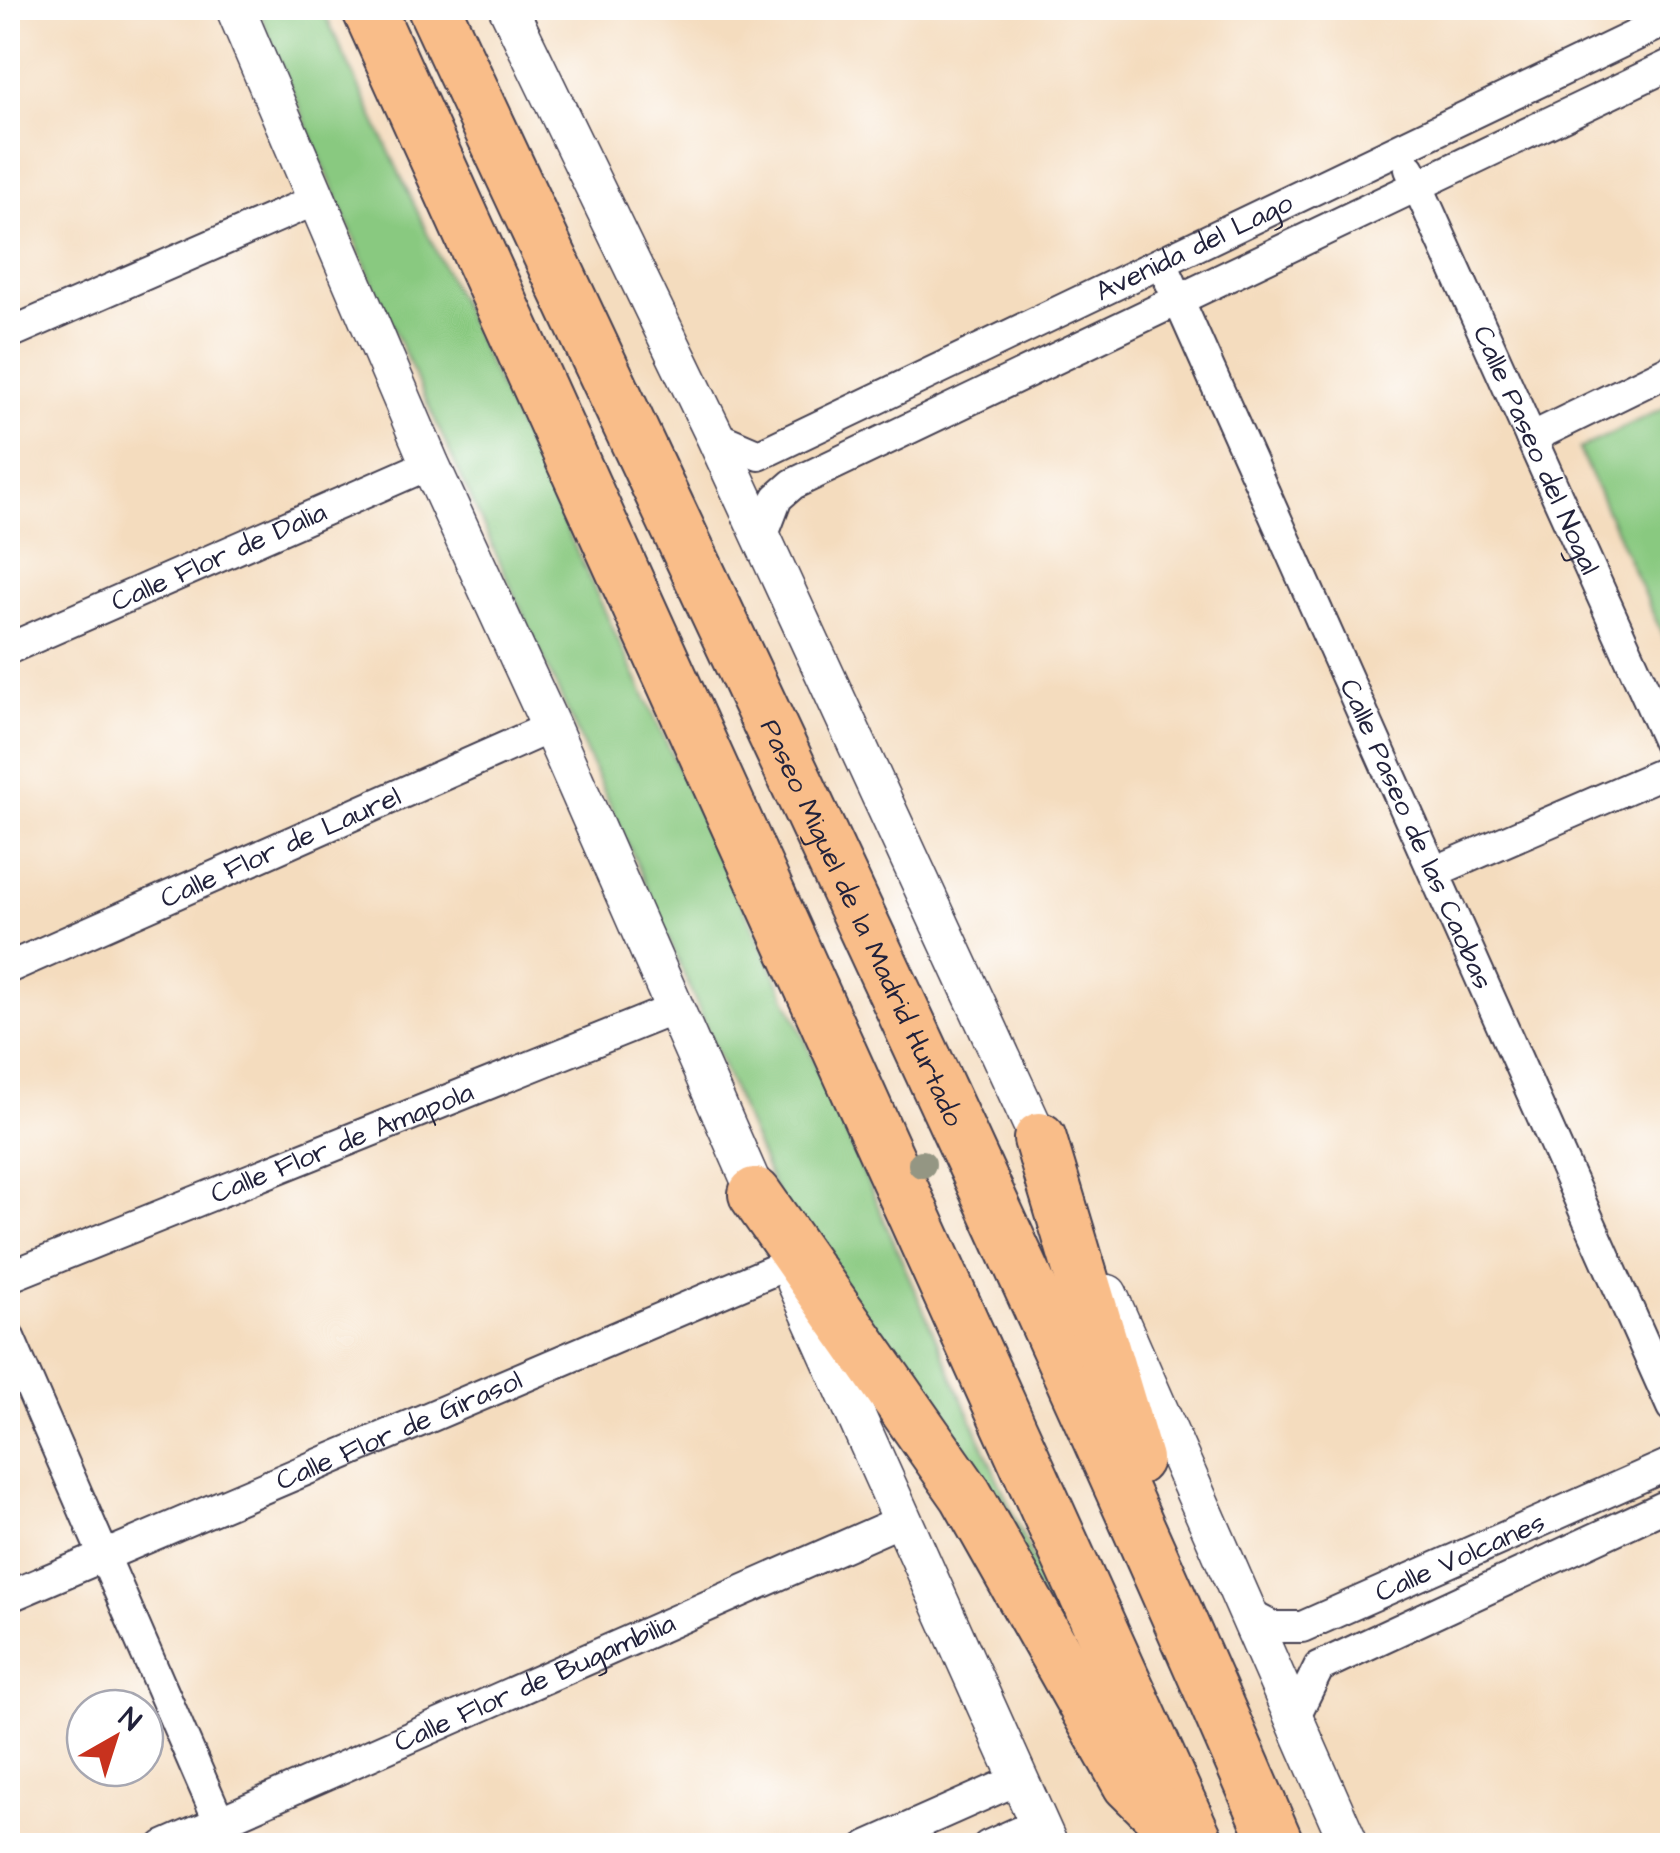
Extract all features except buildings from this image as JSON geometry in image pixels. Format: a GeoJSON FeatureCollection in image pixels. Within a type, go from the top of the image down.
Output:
{"type":"FeatureCollection","features":[{"type":"Feature","properties":{"kind":"highway"},"geometry":{"type":"LineString","coordinates":[[368,8],[1200,1846]]}},
{"type":"Feature","properties":{"kind":"highway","name":"Paseo Miguel de la Madrid Hurtado"},"geometry":{"type":"LineString","coordinates":[[434,8],[1183,1624],[1278,1846]]}},
{"type":"Feature","properties":{"kind":"highway"},"geometry":{"type":"LineString","coordinates":[[1040,1139],[1183,1624]]}},
{"type":"Feature","properties":{"kind":"highway"},"geometry":{"type":"LineString","coordinates":[[756,1194],[966,1495],[1129,1784],[1192,1846]]}},
{"type":"Feature","properties":{"kind":"street"},"geometry":{"type":"LineString","coordinates":[[508,8],[715,436],[1040,1139],[1350,1846]]}},
{"type":"Feature","properties":{"kind":"street"},"geometry":{"type":"LineString","coordinates":[[239,13],[430,464],[1044,1834],[988,1846]]}},
{"type":"Feature","properties":{"kind":"street","name":"Avenida del Lago"},"geometry":{"type":"LineString","coordinates":[[715,436],[759,454],[1672,18]]}},
{"type":"Feature","properties":{"kind":"street","name":"Avenida del Lago"},"geometry":{"type":"LineString","coordinates":[[761,540],[777,498],[794,484],[1672,64]]}},
{"type":"Feature","properties":{"kind":"street","name":"Calle Paseo del Nogal"},"geometry":{"type":"LineString","coordinates":[[1401,148],[1672,751]]}},
{"type":"Feature","properties":{"kind":"street"},"geometry":{"type":"LineString","coordinates":[[8,334],[320,198]]}},
{"type":"Feature","properties":{"kind":"street","name":"Calle Paseo de las Caobas"},"geometry":{"type":"LineString","coordinates":[[1162,262],[1672,1407]]}},
{"type":"Feature","properties":{"kind":"street"},"geometry":{"type":"LineString","coordinates":[[1030,326],[1049,362]]}},
{"type":"Feature","properties":{"kind":"street"},"geometry":{"type":"LineString","coordinates":[[1531,438],[1672,369]]}},
{"type":"Feature","properties":{"kind":"street","name":"Calle Flor de Dalia"},"geometry":{"type":"LineString","coordinates":[[8,649],[430,464]]}},
{"type":"Feature","properties":{"kind":"street","name":"Calle Flor de Laurel"},"geometry":{"type":"LineString","coordinates":[[8,968],[551,727]]}},
{"type":"Feature","properties":{"kind":"street"},"geometry":{"type":"LineString","coordinates":[[1434,872],[1672,769]]}},
{"type":"Feature","properties":{"kind":"street","name":"Calle Flor de Amapola"},"geometry":{"type":"LineString","coordinates":[[8,1277],[674,1009]]}},
{"type":"Feature","properties":{"kind":"street","name":"Calle Flor de Girasol"},"geometry":{"type":"LineString","coordinates":[[8,1598],[788,1264]]}},
{"type":"Feature","properties":{"kind":"street"},"geometry":{"type":"LineString","coordinates":[[8,1335],[225,1834]]}},
{"type":"Feature","properties":{"kind":"street","name":"Calle Volcanes"},"geometry":{"type":"LineString","coordinates":[[1248,1614],[1273,1626],[1302,1626],[1672,1463]]}},
{"type":"Feature","properties":{"kind":"street","name":"Calle Volcanes"},"geometry":{"type":"LineString","coordinates":[[1294,1720],[1319,1667],[1672,1503]]}},
{"type":"Feature","properties":{"kind":"street","name":"Calle Flor de Bugambilia"},"geometry":{"type":"LineString","coordinates":[[164,1846],[225,1834],[903,1520]]}},
{"type":"Feature","properties":{"kind":"street"},"geometry":{"type":"LineString","coordinates":[[1545,1520],[1560,1556]]}},
{"type":"Feature","properties":{"kind":"street"},"geometry":{"type":"LineString","coordinates":[[868,1846],[1019,1779]]}},
{"type":"Feature","properties":{"kind":"green space"},"geometry":{"type":"Polygon","coordinates":[[[262,8],[322,8],[797,1021],[1066,1635],[782,1206],[641,873],[370,277],[262,19],[262,8]]]}},
{"type":"Feature","properties":{"kind":"green space"},"geometry":{"type":"Polygon","coordinates":[[[1672,404],[1672,656],[1579,449],[1672,404]]]}}]}
